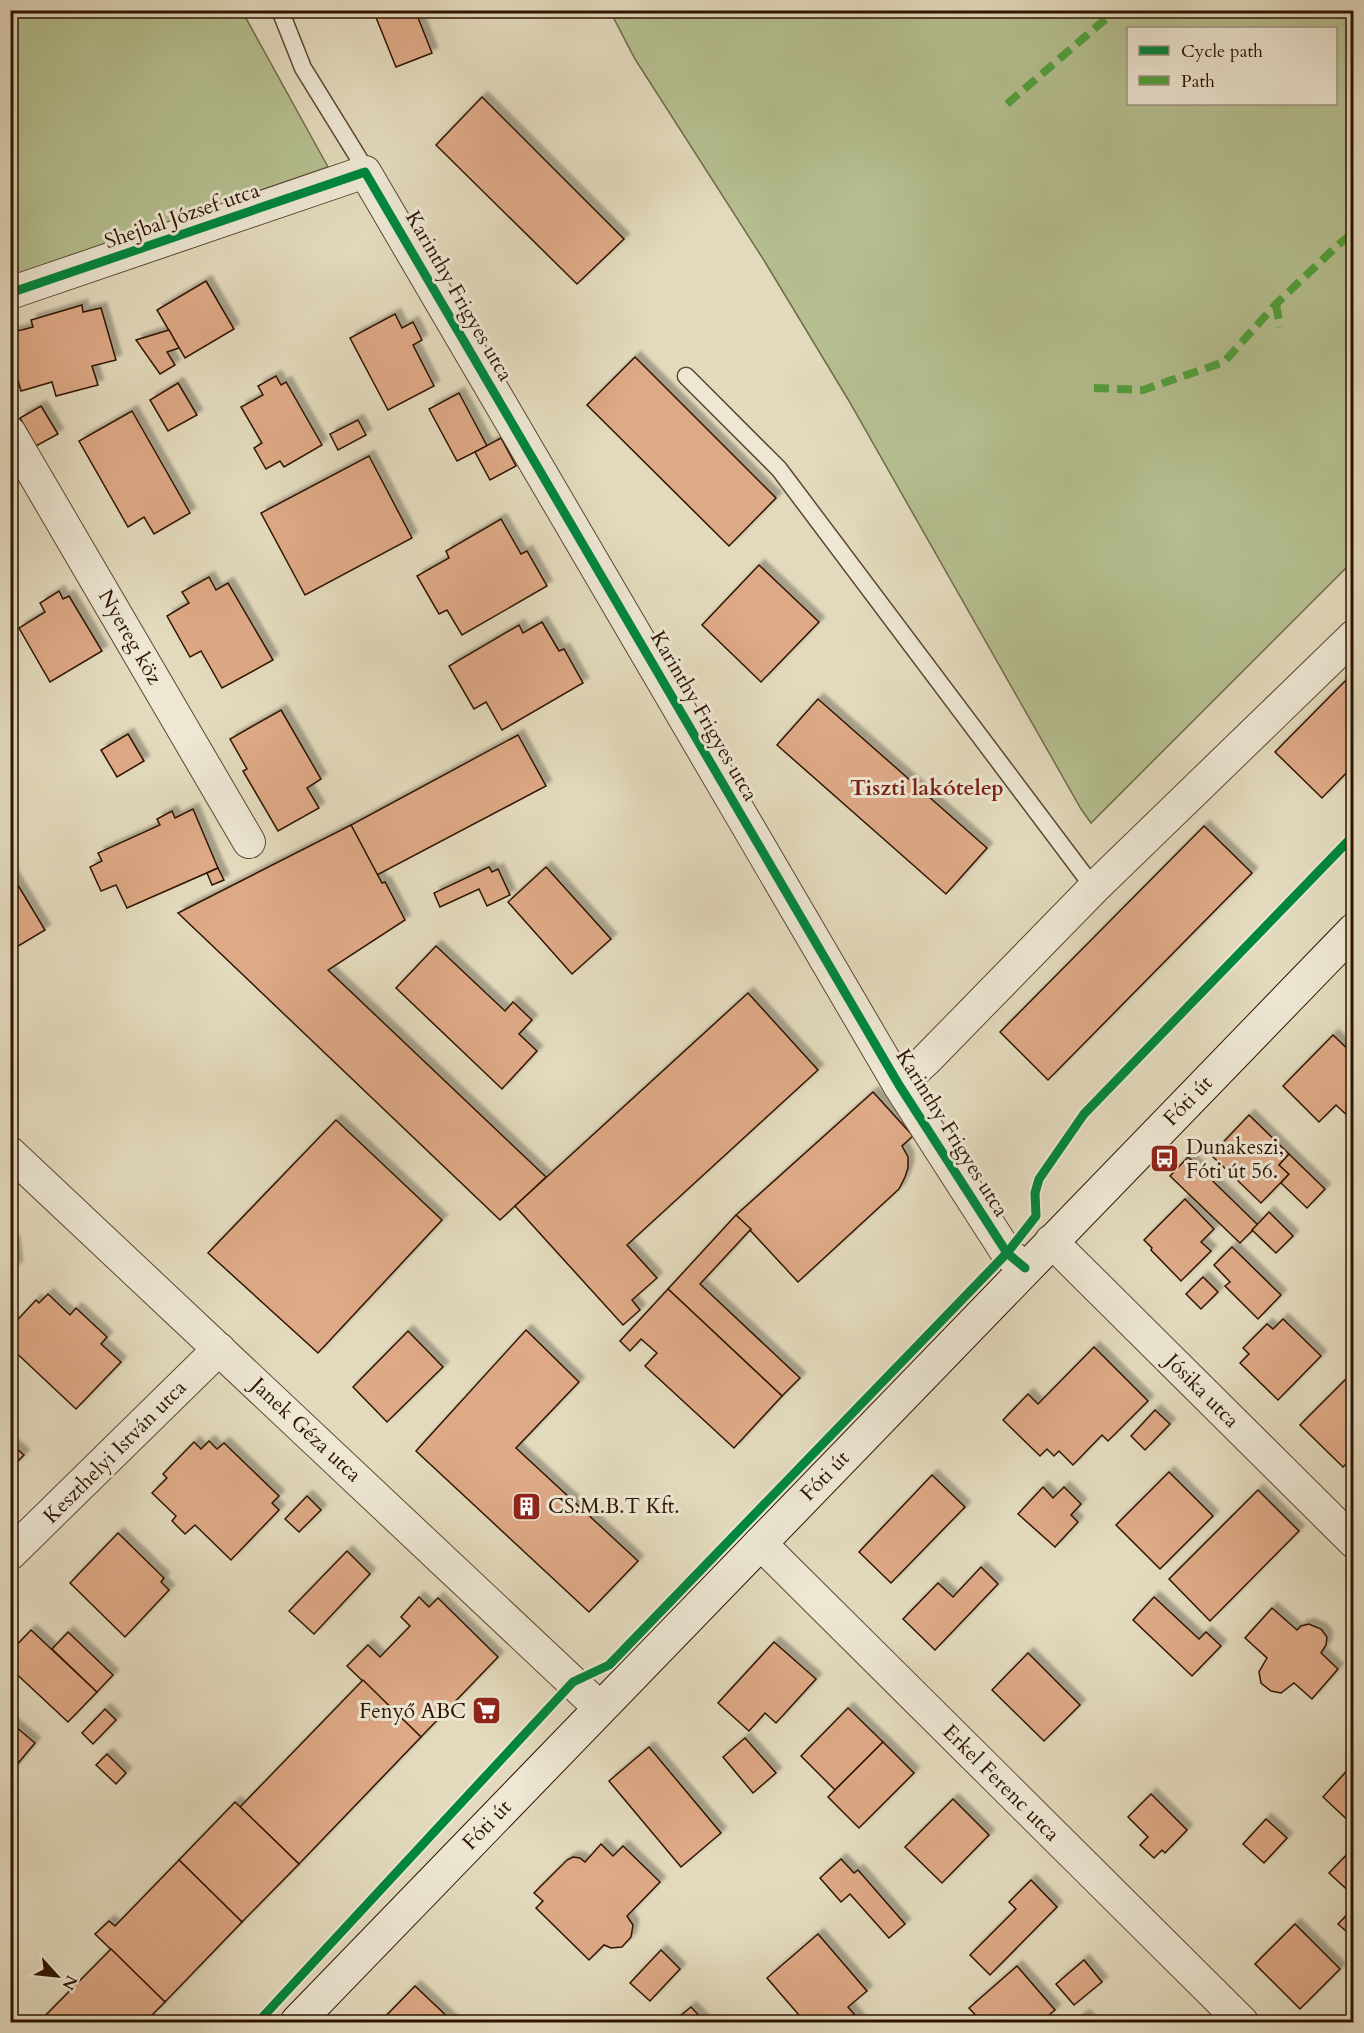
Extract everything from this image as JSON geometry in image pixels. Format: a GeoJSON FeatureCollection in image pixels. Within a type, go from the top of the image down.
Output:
{"type":"FeatureCollection","features":[{"type":"Feature","properties":{"kind":"main road","name":"Fóti út"},"geometry":{"type":"LineString","coordinates":[[297,2022],[1353,930]]}},
{"type":"Feature","properties":{"kind":"street","name":"Shejbal József utca"},"geometry":{"type":"LineString","coordinates":[[10,294],[363,167]]}},
{"type":"Feature","properties":{"kind":"street","name":"Karinthy Frigyes utca"},"geometry":{"type":"LineString","coordinates":[[363,167],[899,1085],[1006,1253],[1025,1268]]}},
{"type":"Feature","properties":{"kind":"street","name":"Nyereg köz"},"geometry":{"type":"LineString","coordinates":[[10,433],[249,842]]}},
{"type":"Feature","properties":{"kind":"street"},"geometry":{"type":"LineString","coordinates":[[899,1085],[1094,888],[1353,636]]}},
{"type":"Feature","properties":{"kind":"street","name":"Janek Géza utca"},"geometry":{"type":"LineString","coordinates":[[10,1153],[600,1708]]}},
{"type":"Feature","properties":{"kind":"street","name":"Jósika utca"},"geometry":{"type":"LineString","coordinates":[[1052,1241],[1353,1542]]}},
{"type":"Feature","properties":{"kind":"street","name":"Keszthelyi István utca"},"geometry":{"type":"LineString","coordinates":[[10,1554],[219,1349]]}},
{"type":"Feature","properties":{"kind":"street","name":"Erkel Ferenc utca"},"geometry":{"type":"LineString","coordinates":[[760,1543],[1242,2022]]}},
{"type":"Feature","properties":{"kind":"lane"},"geometry":{"type":"LineString","coordinates":[[280,10],[303,68],[363,167]]}},
{"type":"Feature","properties":{"kind":"lane"},"geometry":{"type":"LineString","coordinates":[[686,376],[779,469],[1094,888]]}},
{"type":"Feature","properties":{"kind":"green space"},"geometry":{"type":"Polygon","coordinates":[[[10,11],[242,11],[328,167],[11,277],[10,11]]]}},
{"type":"Feature","properties":{"kind":"green space"},"geometry":{"type":"Polygon","coordinates":[[[610,11],[1353,11],[1353,561],[1091,823],[849,401],[765,262],[635,59],[610,11]]]}},
{"type":"Feature","properties":{"kind":"building"},"geometry":{"type":"Polygon","coordinates":[[[373,10],[415,10],[432,53],[396,67],[373,10]]]}},
{"type":"Feature","properties":{"kind":"building"},"geometry":{"type":"Polygon","coordinates":[[[482,97],[624,239],[577,284],[436,145],[482,97]]]}},
{"type":"Feature","properties":{"kind":"building"},"geometry":{"type":"Polygon","coordinates":[[[206,281],[234,329],[185,358],[157,310],[206,281]]]}},
{"type":"Feature","properties":{"kind":"building"},"geometry":{"type":"Polygon","coordinates":[[[82,305],[83,312],[101,308],[116,360],[92,366],[98,385],[56,396],[52,382],[21,391],[10,352],[10,333],[33,327],[31,320],[82,305]]]}},
{"type":"Feature","properties":{"kind":"building"},"geometry":{"type":"Polygon","coordinates":[[[395,314],[402,328],[413,322],[422,340],[413,345],[434,386],[388,410],[350,338],[395,314]]]}},
{"type":"Feature","properties":{"kind":"building"},"geometry":{"type":"Polygon","coordinates":[[[169,330],[179,348],[167,352],[175,365],[160,374],[136,340],[169,330]]]}},
{"type":"Feature","properties":{"kind":"building"},"geometry":{"type":"Polygon","coordinates":[[[635,357],[776,498],[729,546],[587,405],[635,357]]]}},
{"type":"Feature","properties":{"kind":"building"},"geometry":{"type":"Polygon","coordinates":[[[276,376],[281,385],[286,382],[322,445],[284,467],[280,461],[266,469],[254,448],[262,443],[241,407],[263,395],[258,386],[276,376]]]}},
{"type":"Feature","properties":{"kind":"building"},"geometry":{"type":"Polygon","coordinates":[[[178,383],[197,415],[168,431],[150,400],[178,383]]]}},
{"type":"Feature","properties":{"kind":"building"},"geometry":{"type":"Polygon","coordinates":[[[459,393],[487,446],[457,461],[429,409],[459,393]]]}},
{"type":"Feature","properties":{"kind":"building"},"geometry":{"type":"Polygon","coordinates":[[[41,406],[58,434],[36,446],[20,418],[41,406]]]}},
{"type":"Feature","properties":{"kind":"building"},"geometry":{"type":"Polygon","coordinates":[[[132,411],[190,513],[154,534],[144,517],[128,527],[79,441],[132,411]]]}},
{"type":"Feature","properties":{"kind":"building"},"geometry":{"type":"Polygon","coordinates":[[[358,420],[366,435],[338,450],[330,434],[358,420]]]}},
{"type":"Feature","properties":{"kind":"building"},"geometry":{"type":"Polygon","coordinates":[[[501,438],[516,466],[490,480],[475,452],[501,438]]]}},
{"type":"Feature","properties":{"kind":"building"},"geometry":{"type":"Polygon","coordinates":[[[369,456],[412,538],[305,595],[261,513],[369,456]]]}},
{"type":"Feature","properties":{"kind":"building"},"geometry":{"type":"Polygon","coordinates":[[[501,519],[521,554],[527,551],[547,586],[462,635],[447,610],[439,614],[417,576],[449,558],[446,551],[501,519]]]}},
{"type":"Feature","properties":{"kind":"building"},"geometry":{"type":"Polygon","coordinates":[[[759,565],[819,622],[761,682],[702,625],[759,565]]]}},
{"type":"Feature","properties":{"kind":"building"},"geometry":{"type":"Polygon","coordinates":[[[209,577],[216,590],[228,583],[273,660],[222,688],[201,651],[190,657],[167,616],[189,603],[182,592],[209,577]]]}},
{"type":"Feature","properties":{"kind":"building"},"geometry":{"type":"Polygon","coordinates":[[[59,591],[63,599],[69,596],[102,651],[50,682],[19,628],[45,612],[40,603],[59,591]]]}},
{"type":"Feature","properties":{"kind":"building"},"geometry":{"type":"Polygon","coordinates":[[[542,622],[559,651],[564,649],[583,683],[502,730],[486,702],[474,709],[449,666],[519,625],[523,633],[542,622]]]}},
{"type":"Feature","properties":{"kind":"building"},"geometry":{"type":"Polygon","coordinates":[[[1354,672],[1354,765],[1322,798],[1275,752],[1354,672]]]}},
{"type":"Feature","properties":{"kind":"building"},"geometry":{"type":"Polygon","coordinates":[[[818,699],[987,848],[946,894],[777,745],[818,699]]]}},
{"type":"Feature","properties":{"kind":"building"},"geometry":{"type":"Polygon","coordinates":[[[281,710],[321,779],[307,788],[319,808],[278,831],[243,771],[247,769],[230,739],[281,710]]]}},
{"type":"Feature","properties":{"kind":"building"},"geometry":{"type":"Polygon","coordinates":[[[128,734],[144,761],[117,777],[101,750],[128,734]]]}},
{"type":"Feature","properties":{"kind":"building"},"geometry":{"type":"Polygon","coordinates":[[[518,735],[546,786],[377,875],[351,825],[518,735]]]}},
{"type":"Feature","properties":{"kind":"building"},"geometry":{"type":"Polygon","coordinates":[[[193,809],[218,868],[127,908],[116,885],[101,891],[90,867],[102,861],[98,853],[160,825],[157,819],[172,811],[175,818],[193,809]]]}},
{"type":"Feature","properties":{"kind":"building"},"geometry":{"type":"Polygon","coordinates":[[[351,825],[405,920],[328,970],[546,1177],[500,1220],[178,913],[351,825]]]}},
{"type":"Feature","properties":{"kind":"building"},"geometry":{"type":"Polygon","coordinates":[[[1204,826],[1252,873],[1048,1080],[1000,1032],[1204,826]]]}},
{"type":"Feature","properties":{"kind":"building"},"geometry":{"type":"Polygon","coordinates":[[[489,867],[492,872],[498,869],[510,895],[487,906],[479,889],[440,907],[434,893],[489,867]]]}},
{"type":"Feature","properties":{"kind":"building"},"geometry":{"type":"Polygon","coordinates":[[[546,867],[611,939],[572,974],[508,902],[546,867]]]}},
{"type":"Feature","properties":{"kind":"building"},"geometry":{"type":"Polygon","coordinates":[[[218,868],[224,880],[212,885],[207,873],[218,868]]]}},
{"type":"Feature","properties":{"kind":"building"},"geometry":{"type":"Polygon","coordinates":[[[10,872],[45,930],[10,951],[10,872]]]}},
{"type":"Feature","properties":{"kind":"building"},"geometry":{"type":"Polygon","coordinates":[[[436,946],[505,1011],[513,1002],[532,1020],[519,1034],[537,1051],[502,1089],[396,988],[436,946]]]}},
{"type":"Feature","properties":{"kind":"building"},"geometry":{"type":"Polygon","coordinates":[[[748,993],[818,1070],[627,1245],[657,1278],[632,1300],[640,1310],[623,1325],[515,1206],[748,993]]]}},
{"type":"Feature","properties":{"kind":"building"},"geometry":{"type":"Polygon","coordinates":[[[1333,1035],[1354,1055],[1354,1118],[1352,1120],[1336,1105],[1319,1122],[1283,1086],[1333,1035]]]}},
{"type":"Feature","properties":{"kind":"building"},"geometry":{"type":"Polygon","coordinates":[[[873,1092],[913,1136],[902,1146],[908,1157],[905,1177],[899,1189],[798,1282],[736,1215],[873,1092]]]}},
{"type":"Feature","properties":{"kind":"building"},"geometry":{"type":"Polygon","coordinates":[[[1249,1115],[1289,1154],[1279,1165],[1289,1174],[1261,1203],[1211,1155],[1249,1115]]]}},
{"type":"Feature","properties":{"kind":"building"},"geometry":{"type":"Polygon","coordinates":[[[336,1120],[442,1220],[318,1353],[208,1253],[336,1120]]]}},
{"type":"Feature","properties":{"kind":"building"},"geometry":{"type":"Polygon","coordinates":[[[1289,1154],[1325,1189],[1307,1208],[1281,1183],[1289,1174],[1279,1165],[1289,1154]]]}},
{"type":"Feature","properties":{"kind":"building"},"geometry":{"type":"Polygon","coordinates":[[[1188,1157],[1258,1225],[1240,1243],[1170,1176],[1188,1157]]]}},
{"type":"Feature","properties":{"kind":"building"},"geometry":{"type":"Polygon","coordinates":[[[1185,1199],[1214,1229],[1201,1242],[1211,1251],[1181,1281],[1144,1240],[1185,1199]]]}},
{"type":"Feature","properties":{"kind":"building"},"geometry":{"type":"Polygon","coordinates":[[[1269,1212],[1293,1236],[1276,1253],[1252,1230],[1269,1212]]]}},
{"type":"Feature","properties":{"kind":"building"},"geometry":{"type":"Polygon","coordinates":[[[736,1215],[751,1229],[700,1284],[800,1378],[782,1396],[668,1289],[736,1215]]]}},
{"type":"Feature","properties":{"kind":"building"},"geometry":{"type":"Polygon","coordinates":[[[10,1238],[14,1242],[17,1266],[10,1272],[10,1238]]]}},
{"type":"Feature","properties":{"kind":"building"},"geometry":{"type":"Polygon","coordinates":[[[1232,1247],[1281,1295],[1258,1319],[1225,1286],[1230,1282],[1214,1265],[1232,1247]]]}},
{"type":"Feature","properties":{"kind":"building"},"geometry":{"type":"Polygon","coordinates":[[[1203,1277],[1218,1292],[1201,1309],[1186,1294],[1203,1277]]]}},
{"type":"Feature","properties":{"kind":"building"},"geometry":{"type":"Polygon","coordinates":[[[668,1289],[782,1396],[734,1448],[645,1366],[657,1353],[641,1339],[630,1351],[620,1341],[668,1289]]]}},
{"type":"Feature","properties":{"kind":"building"},"geometry":{"type":"Polygon","coordinates":[[[48,1294],[70,1315],[76,1308],[107,1337],[101,1344],[121,1362],[76,1409],[10,1347],[10,1338],[14,1334],[10,1328],[36,1300],[39,1303],[48,1294]]]}},
{"type":"Feature","properties":{"kind":"building"},"geometry":{"type":"Polygon","coordinates":[[[1283,1319],[1321,1356],[1278,1400],[1240,1363],[1249,1354],[1243,1348],[1267,1324],[1273,1329],[1283,1319]]]}},
{"type":"Feature","properties":{"kind":"building","name":"CS.M.B.T Kft."},"geometry":{"type":"Polygon","coordinates":[[[526,1330],[579,1382],[516,1448],[638,1561],[589,1612],[416,1451],[526,1330]]]}},
{"type":"Feature","properties":{"kind":"building"},"geometry":{"type":"Polygon","coordinates":[[[408,1331],[443,1367],[387,1422],[353,1387],[408,1331]]]}},
{"type":"Feature","properties":{"kind":"building"},"geometry":{"type":"Polygon","coordinates":[[[1094,1347],[1148,1401],[1108,1441],[1102,1435],[1073,1465],[1059,1451],[1054,1456],[1047,1449],[1040,1456],[1003,1420],[1028,1394],[1038,1404],[1094,1347]]]}},
{"type":"Feature","properties":{"kind":"building"},"geometry":{"type":"Polygon","coordinates":[[[1350,1375],[1354,1379],[1354,1456],[1343,1467],[1300,1425],[1350,1375]]]}},
{"type":"Feature","properties":{"kind":"building"},"geometry":{"type":"Polygon","coordinates":[[[1155,1410],[1170,1424],[1145,1450],[1131,1436],[1155,1410]]]}},
{"type":"Feature","properties":{"kind":"building"},"geometry":{"type":"Polygon","coordinates":[[[209,1441],[217,1449],[224,1443],[279,1496],[272,1503],[279,1510],[231,1560],[195,1525],[185,1534],[172,1521],[176,1516],[152,1493],[167,1478],[163,1474],[194,1442],[201,1449],[209,1441]]]}},
{"type":"Feature","properties":{"kind":"building"},"geometry":{"type":"Polygon","coordinates":[[[10,1443],[24,1455],[10,1469],[10,1443]]]}},
{"type":"Feature","properties":{"kind":"building"},"geometry":{"type":"Polygon","coordinates":[[[1169,1472],[1213,1516],[1160,1569],[1116,1525],[1169,1472]]]}},
{"type":"Feature","properties":{"kind":"building"},"geometry":{"type":"Polygon","coordinates":[[[932,1475],[965,1507],[891,1583],[859,1552],[932,1475]]]}},
{"type":"Feature","properties":{"kind":"building"},"geometry":{"type":"Polygon","coordinates":[[[1043,1487],[1053,1498],[1064,1487],[1081,1504],[1071,1515],[1078,1522],[1055,1547],[1018,1514],[1043,1487]]]}},
{"type":"Feature","properties":{"kind":"building"},"geometry":{"type":"Polygon","coordinates":[[[1258,1490],[1299,1531],[1210,1621],[1169,1579],[1258,1490]]]}},
{"type":"Feature","properties":{"kind":"building"},"geometry":{"type":"Polygon","coordinates":[[[307,1496],[321,1510],[299,1532],[285,1519],[307,1496]]]}},
{"type":"Feature","properties":{"kind":"building"},"geometry":{"type":"Polygon","coordinates":[[[118,1533],[164,1578],[161,1582],[169,1590],[125,1637],[70,1583],[118,1533]]]}},
{"type":"Feature","properties":{"kind":"building"},"geometry":{"type":"Polygon","coordinates":[[[347,1551],[370,1574],[314,1634],[289,1611],[347,1551]]]}},
{"type":"Feature","properties":{"kind":"building"},"geometry":{"type":"Polygon","coordinates":[[[981,1567],[998,1584],[935,1650],[903,1619],[938,1583],[953,1597],[981,1567]]]}},
{"type":"Feature","properties":{"kind":"building"},"geometry":{"type":"Polygon","coordinates":[[[419,1597],[429,1607],[438,1598],[498,1657],[421,1737],[347,1666],[368,1645],[380,1657],[410,1626],[401,1617],[419,1597]]]}},
{"type":"Feature","properties":{"kind":"building"},"geometry":{"type":"Polygon","coordinates":[[[1154,1597],[1199,1639],[1206,1632],[1221,1646],[1192,1676],[1133,1620],[1154,1597]]]}},
{"type":"Feature","properties":{"kind":"building"},"geometry":{"type":"Polygon","coordinates":[[[1272,1608],[1297,1630],[1309,1624],[1321,1629],[1327,1637],[1326,1645],[1321,1653],[1338,1669],[1312,1699],[1294,1683],[1281,1693],[1271,1691],[1261,1683],[1259,1672],[1267,1658],[1245,1638],[1272,1608]]]}},
{"type":"Feature","properties":{"kind":"building"},"geometry":{"type":"Polygon","coordinates":[[[31,1630],[97,1692],[68,1722],[10,1668],[10,1652],[31,1630]]]}},
{"type":"Feature","properties":{"kind":"building"},"geometry":{"type":"Polygon","coordinates":[[[68,1632],[113,1675],[97,1692],[52,1649],[68,1632]]]}},
{"type":"Feature","properties":{"kind":"building"},"geometry":{"type":"Polygon","coordinates":[[[774,1642],[816,1679],[776,1723],[765,1713],[749,1731],[718,1703],[774,1642]]]}},
{"type":"Feature","properties":{"kind":"building"},"geometry":{"type":"Polygon","coordinates":[[[1028,1653],[1080,1705],[1044,1741],[992,1690],[1028,1653]]]}},
{"type":"Feature","properties":{"kind":"building"},"geometry":{"type":"Polygon","coordinates":[[[363,1680],[421,1737],[299,1864],[240,1807],[363,1680]]]}},
{"type":"Feature","properties":{"kind":"building"},"geometry":{"type":"Polygon","coordinates":[[[848,1708],[883,1742],[835,1790],[801,1756],[848,1708]]]}},
{"type":"Feature","properties":{"kind":"building"},"geometry":{"type":"Polygon","coordinates":[[[105,1709],[116,1720],[93,1744],[82,1733],[105,1709]]]}},
{"type":"Feature","properties":{"kind":"building"},"geometry":{"type":"Polygon","coordinates":[[[10,1722],[35,1743],[10,1773],[10,1722]]]}},
{"type":"Feature","properties":{"kind":"building"},"geometry":{"type":"Polygon","coordinates":[[[745,1738],[776,1773],[753,1793],[723,1757],[745,1738]]]}},
{"type":"Feature","properties":{"kind":"building"},"geometry":{"type":"Polygon","coordinates":[[[883,1742],[914,1773],[859,1828],[828,1797],[883,1742]]]}},
{"type":"Feature","properties":{"kind":"building"},"geometry":{"type":"Polygon","coordinates":[[[649,1747],[721,1833],[681,1867],[609,1781],[649,1747]]]}},
{"type":"Feature","properties":{"kind":"building"},"geometry":{"type":"Polygon","coordinates":[[[107,1754],[126,1773],[116,1784],[96,1765],[107,1754]]]}},
{"type":"Feature","properties":{"kind":"building"},"geometry":{"type":"Polygon","coordinates":[[[1354,1763],[1354,1826],[1323,1797],[1354,1763]]]}},
{"type":"Feature","properties":{"kind":"building"},"geometry":{"type":"Polygon","coordinates":[[[1151,1794],[1187,1830],[1165,1853],[1162,1850],[1154,1858],[1140,1845],[1148,1837],[1128,1817],[1151,1794]]]}},
{"type":"Feature","properties":{"kind":"building"},"geometry":{"type":"Polygon","coordinates":[[[953,1799],[989,1835],[942,1883],[905,1847],[953,1799]]]}},
{"type":"Feature","properties":{"kind":"building"},"geometry":{"type":"Polygon","coordinates":[[[235,1802],[299,1864],[242,1922],[179,1860],[235,1802]]]}},
{"type":"Feature","properties":{"kind":"building"},"geometry":{"type":"Polygon","coordinates":[[[1266,1819],[1287,1838],[1264,1863],[1243,1844],[1266,1819]]]}},
{"type":"Feature","properties":{"kind":"building"},"geometry":{"type":"Polygon","coordinates":[[[601,1844],[613,1856],[623,1846],[660,1882],[627,1916],[633,1925],[631,1937],[622,1947],[611,1948],[604,1945],[589,1960],[536,1908],[543,1901],[534,1893],[567,1860],[573,1857],[585,1862],[601,1844]]]}},
{"type":"Feature","properties":{"kind":"building"},"geometry":{"type":"Polygon","coordinates":[[[1354,1847],[1354,1896],[1329,1873],[1354,1847]]]}},
{"type":"Feature","properties":{"kind":"building"},"geometry":{"type":"Polygon","coordinates":[[[841,1859],[854,1873],[858,1870],[905,1924],[889,1938],[850,1894],[841,1902],[820,1878],[841,1859]]]}},
{"type":"Feature","properties":{"kind":"building"},"geometry":{"type":"Polygon","coordinates":[[[179,1860],[242,1922],[165,2002],[95,1934],[109,1921],[115,1926],[179,1860]]]}},
{"type":"Feature","properties":{"kind":"building"},"geometry":{"type":"Polygon","coordinates":[[[1031,1880],[1057,1907],[990,1975],[970,1955],[1016,1909],[1009,1902],[1031,1880]]]}},
{"type":"Feature","properties":{"kind":"building"},"geometry":{"type":"Polygon","coordinates":[[[1351,1911],[1354,1913],[1354,1938],[1338,1924],[1351,1911]]]}},
{"type":"Feature","properties":{"kind":"building"},"geometry":{"type":"Polygon","coordinates":[[[1295,1924],[1340,1969],[1300,2009],[1255,1964],[1295,1924]]]}},
{"type":"Feature","properties":{"kind":"building"},"geometry":{"type":"Polygon","coordinates":[[[818,1934],[867,1991],[848,2007],[861,2022],[805,2022],[767,1978],[818,1934]]]}},
{"type":"Feature","properties":{"kind":"building"},"geometry":{"type":"Polygon","coordinates":[[[111,1949],[165,2002],[145,2022],[39,2022],[111,1949]]]}},
{"type":"Feature","properties":{"kind":"building"},"geometry":{"type":"Polygon","coordinates":[[[661,1950],[680,1969],[650,2001],[630,1983],[661,1950]]]}},
{"type":"Feature","properties":{"kind":"building"},"geometry":{"type":"Polygon","coordinates":[[[1084,1960],[1102,1982],[1074,2005],[1056,1984],[1084,1960]]]}},
{"type":"Feature","properties":{"kind":"building"},"geometry":{"type":"Polygon","coordinates":[[[1017,1966],[1055,2010],[1041,2022],[982,2022],[969,2008],[1017,1966]]]}},
{"type":"Feature","properties":{"kind":"building"},"geometry":{"type":"Polygon","coordinates":[[[415,1986],[453,2022],[380,2022],[415,1986]]]}},
{"type":"Feature","properties":{"kind":"building"},"geometry":{"type":"Polygon","coordinates":[[[691,2007],[705,2022],[673,2022],[691,2007]]]}},
{"type":"Feature","properties":{"kind":"building"},"geometry":{"type":"Polygon","coordinates":[[[1084,2015],[1091,2022],[1075,2022],[1084,2015]]]}},
{"type":"Feature","properties":{"kind":"marked path"},"geometry":{"type":"LineString","coordinates":[[1007,104],[1116,10]]}},
{"type":"Feature","properties":{"kind":"marked path"},"geometry":{"type":"LineString","coordinates":[[1094,388],[1143,390],[1224,362],[1276,304],[1354,232]]}},
{"type":"Feature","properties":{"kind":"marked path"},"geometry":{"type":"LineString","coordinates":[[1276,304],[1280,327]]}},
{"type":"Feature","properties":{"kind":"cycle path"},"geometry":{"type":"LineString","coordinates":[[10,293],[365,172],[899,1085],[1007,1253],[1025,1268]]}},
{"type":"Feature","properties":{"kind":"cycle path"},"geometry":{"type":"LineString","coordinates":[[258,2022],[573,1682],[609,1665],[1007,1253],[1036,1216],[1035,1193],[1039,1179],[1084,1114],[1354,835]]}},
{"type":"Feature","properties":{"kind":"place","name":"Dunakeszi, Fóti út 56."},"geometry":{"type":"Point","coordinates":[1165,1159]}},
{"type":"Feature","properties":{"kind":"place","name":"CS.M.B.T Kft."},"geometry":{"type":"Point","coordinates":[527,1506]}},
{"type":"Feature","properties":{"kind":"place","name":"Fenyő ABC"},"geometry":{"type":"Point","coordinates":[487,1711]}},
{"type":"Feature","properties":{"kind":"district","name":"Tiszti lakótelep"},"geometry":{"type":"Point","coordinates":[927,788]}}]}
